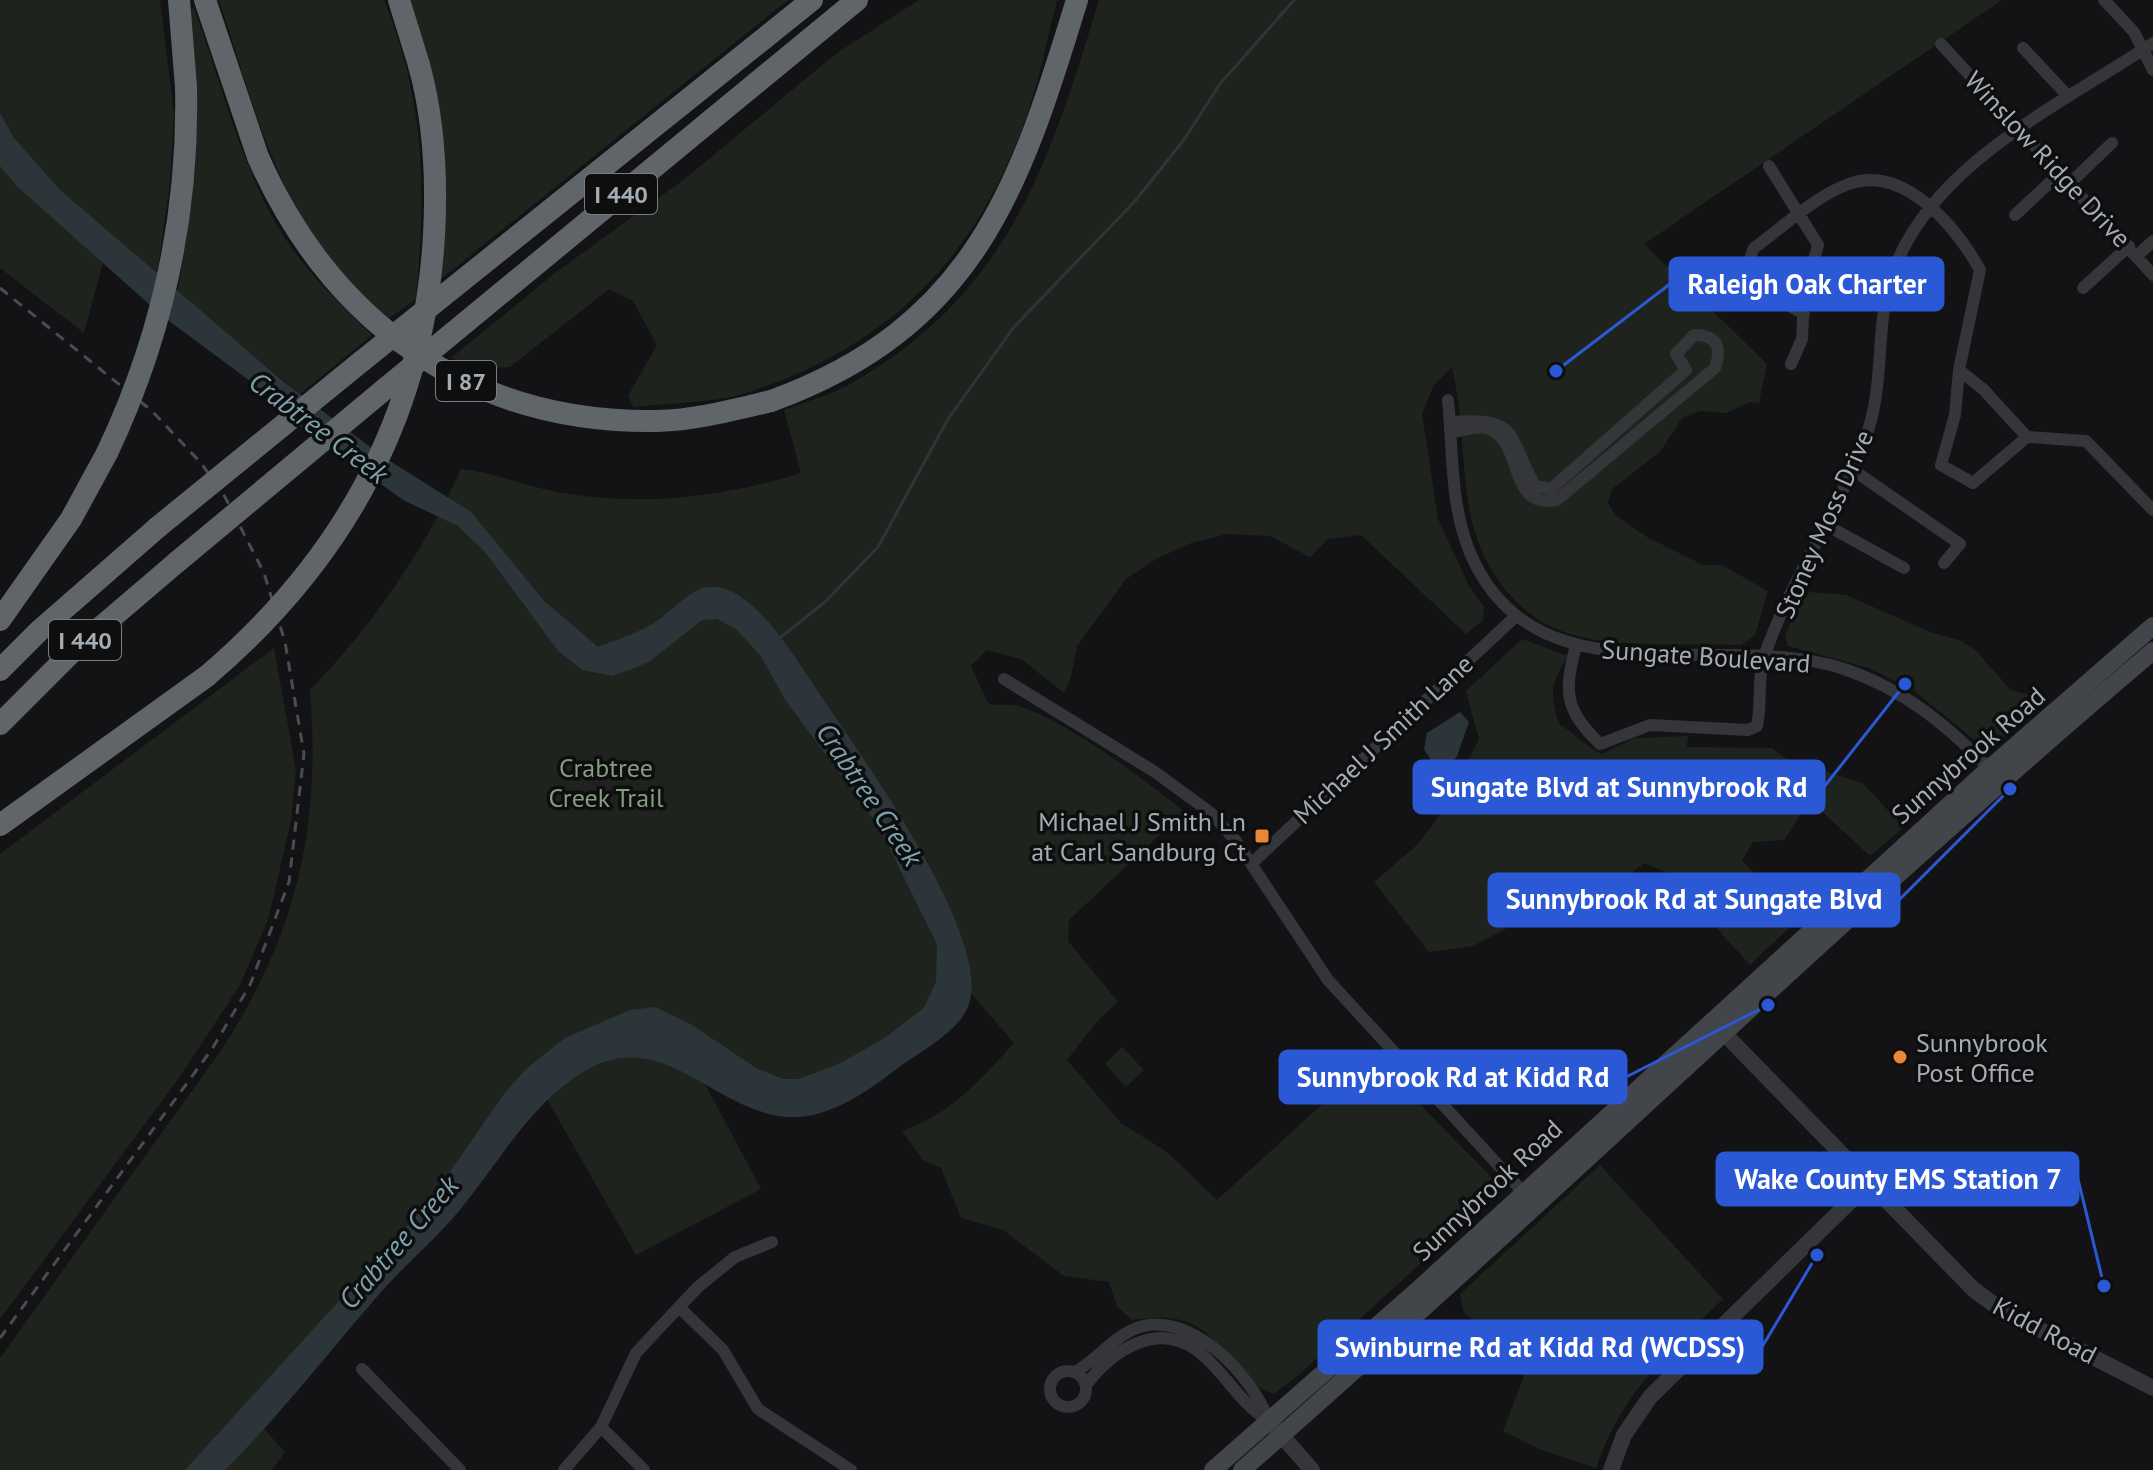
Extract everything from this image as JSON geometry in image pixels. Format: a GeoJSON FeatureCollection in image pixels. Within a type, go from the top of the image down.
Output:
{"type":"FeatureCollection","features":[{"type":"Feature","properties":{"kind":"highway"},"geometry":{"type":"LineString","coordinates":[[0,620],[71,519],[107,453],[154,339],[179,230],[186,157],[186,87],[179,0]]}},
{"type":"Feature","properties":{"kind":"highway","name":"I 87"},"geometry":{"type":"LineString","coordinates":[[205,0],[258,157],[290,222],[330,278],[402,343],[471,383],[524,403],[615,420],[661,421],[715,414],[771,401],[835,373],[878,347],[950,283],[982,242],[1021,169],[1077,0]]}},
{"type":"Feature","properties":{"kind":"highway"},"geometry":{"type":"LineString","coordinates":[[0,825],[207,676],[281,606],[328,548],[390,436],[412,374],[432,278],[436,206],[433,147],[419,65],[399,0]]}},
{"type":"Feature","properties":{"kind":"highway","name":"I 440"},"geometry":{"type":"LineString","coordinates":[[0,670],[39,631],[158,527],[812,0]]}},
{"type":"Feature","properties":{"kind":"highway","name":"I 440"},"geometry":{"type":"LineString","coordinates":[[0,724],[74,650],[177,562],[857,0]]}},
{"type":"Feature","properties":{"kind":"main road","name":"Sunnybrook Road"},"geometry":{"type":"LineString","coordinates":[[1213,1470],[1523,1192],[1718,1027],[1996,776],[2153,626]]}},
{"type":"Feature","properties":{"kind":"main road","name":"Sunnybrook Road"},"geometry":{"type":"LineString","coordinates":[[1996,776],[2153,651]]}},
{"type":"Feature","properties":{"kind":"main road","name":"Sunnybrook Road"},"geometry":{"type":"LineString","coordinates":[[1242,1470],[1470,1267],[1718,1027]]}},
{"type":"Feature","properties":{"kind":"main road"},"geometry":{"type":"LineString","coordinates":[[1470,1267],[1478,1250],[1518,1209],[1523,1192]]}},
{"type":"Feature","properties":{"kind":"street"},"geometry":{"type":"LineString","coordinates":[[2104,0],[2134,32],[2153,70]]}},
{"type":"Feature","properties":{"kind":"street","name":"Stoney Moss Drive"},"geometry":{"type":"LineString","coordinates":[[1576,645],[1567,680],[1569,705],[1581,727],[1600,744],[1650,725],[1748,730],[1757,726],[1764,656],[1853,470],[1875,406],[1894,272],[1932,209],[1968,171],[2018,127],[2153,43]]}},
{"type":"Feature","properties":{"kind":"street","name":"Winslow Ridge Drive"},"geometry":{"type":"LineString","coordinates":[[1941,44],[2153,275]]}},
{"type":"Feature","properties":{"kind":"street"},"geometry":{"type":"LineString","coordinates":[[2023,48],[2067,95]]}},
{"type":"Feature","properties":{"kind":"street"},"geometry":{"type":"LineString","coordinates":[[2070,183],[2112,143]]}},
{"type":"Feature","properties":{"kind":"street"},"geometry":{"type":"LineString","coordinates":[[1769,166],[1801,213],[1818,245],[1804,299],[1798,355],[1791,364]]}},
{"type":"Feature","properties":{"kind":"street"},"geometry":{"type":"LineString","coordinates":[[2015,215],[2060,173]]}},
{"type":"Feature","properties":{"kind":"street"},"geometry":{"type":"LineString","coordinates":[[1804,314],[1779,298],[1750,262],[1754,248],[1847,184],[1875,180],[1903,187],[1932,209],[1967,246],[1980,270],[1959,370],[1955,415],[1941,465],[1973,483],[2027,437]]}},
{"type":"Feature","properties":{"kind":"street"},"geometry":{"type":"LineString","coordinates":[[2083,288],[2153,241]]}},
{"type":"Feature","properties":{"kind":"street"},"geometry":{"type":"LineString","coordinates":[[1694,335],[1708,335],[1717,343],[1720,353],[1715,368],[1557,500],[1544,503],[1532,497],[1521,484],[1504,442],[1491,429],[1450,427],[1483,420],[1505,428],[1513,437],[1535,486],[1551,489],[1686,370],[1676,354],[1694,335]]}},
{"type":"Feature","properties":{"kind":"street"},"geometry":{"type":"LineString","coordinates":[[1959,370],[1984,390],[2027,437],[2086,441],[2153,510]]}},
{"type":"Feature","properties":{"kind":"street","name":"Sungate Boulevard"},"geometry":{"type":"LineString","coordinates":[[1448,400],[1463,533],[1480,573],[1516,616],[1533,628],[1576,645],[1612,651],[1764,656],[1824,664],[1887,688],[1939,719],[1996,776]]}},
{"type":"Feature","properties":{"kind":"street"},"geometry":{"type":"LineString","coordinates":[[1853,470],[1960,544],[1944,563]]}},
{"type":"Feature","properties":{"kind":"street"},"geometry":{"type":"LineString","coordinates":[[1826,525],[1904,568]]}},
{"type":"Feature","properties":{"kind":"street","name":"Michael J Smith Lane"},"geometry":{"type":"LineString","coordinates":[[1251,864],[1516,616]]}},
{"type":"Feature","properties":{"kind":"street"},"geometry":{"type":"LineString","coordinates":[[1004,679],[1184,791],[1211,813],[1251,864],[1328,980],[1523,1192]]}},
{"type":"Feature","properties":{"kind":"street","name":"Kidd Road"},"geometry":{"type":"LineString","coordinates":[[1718,1027],[1950,1267],[2000,1309],[2153,1388]]}},
{"type":"Feature","properties":{"kind":"street"},"geometry":{"type":"LineString","coordinates":[[1611,1470],[1624,1435],[1650,1397],[1869,1183]]}},
{"type":"Feature","properties":{"kind":"street"},"geometry":{"type":"LineString","coordinates":[[564,1470],[601,1427],[636,1353],[679,1307],[735,1257],[772,1242]]}},
{"type":"Feature","properties":{"kind":"street"},"geometry":{"type":"LineString","coordinates":[[679,1307],[723,1350],[758,1409],[851,1470]]}},
{"type":"Feature","properties":{"kind":"street"},"geometry":{"type":"LineString","coordinates":[[1075,1372],[1116,1338],[1136,1328],[1156,1323],[1177,1325],[1196,1333],[1213,1348],[1262,1402],[1269,1421]]}},
{"type":"Feature","properties":{"kind":"street"},"geometry":{"type":"LineString","coordinates":[[1086,1385],[1075,1372],[1064,1371],[1055,1377],[1050,1386],[1053,1400],[1063,1407],[1076,1406],[1085,1397],[1086,1385],[1135,1341],[1170,1339],[1198,1351],[1251,1411],[1269,1421],[1312,1470]]}},
{"type":"Feature","properties":{"kind":"street"},"geometry":{"type":"LineString","coordinates":[[362,1369],[460,1470]]}},
{"type":"Feature","properties":{"kind":"street"},"geometry":{"type":"LineString","coordinates":[[601,1427],[644,1470]]}},
{"type":"Feature","properties":{"kind":"green space"},"geometry":{"type":"Polygon","coordinates":[[[0,0],[160,0],[174,113],[170,182],[157,276],[68,199],[23,152],[8,131],[0,112],[0,0]]]}},
{"type":"Feature","properties":{"kind":"green space"},"geometry":{"type":"Polygon","coordinates":[[[219,0],[384,0],[408,75],[420,148],[421,184],[416,299],[388,319],[353,288],[324,254],[300,215],[262,131],[219,0]]]}},
{"type":"Feature","properties":{"kind":"green space"},"geometry":{"type":"Polygon","coordinates":[[[411,0],[788,0],[441,279],[445,175],[429,68],[411,0]]]}},
{"type":"Feature","properties":{"kind":"green space"},"geometry":{"type":"Polygon","coordinates":[[[919,0],[1057,0],[1028,113],[1001,177],[977,221],[949,260],[882,325],[842,351],[749,392],[708,401],[634,407],[628,396],[657,345],[633,301],[609,289],[510,367],[479,369],[451,358],[555,273],[682,181],[837,53],[919,0]]]}},
{"type":"Feature","properties":{"kind":"green space","name":"Crabtree Creek Trail"},"geometry":{"type":"Polygon","coordinates":[[[1099,0],[2002,0],[1644,244],[1767,364],[1759,403],[1749,402],[1726,413],[1700,411],[1682,418],[1660,452],[1612,489],[1608,503],[1616,516],[1647,537],[1703,565],[1722,565],[1768,591],[1755,635],[1741,645],[1632,644],[1590,639],[1550,626],[1516,601],[1490,566],[1473,527],[1452,367],[1434,385],[1422,414],[1438,519],[1469,586],[1484,607],[1483,620],[1466,634],[1361,535],[1328,539],[1310,557],[1270,536],[1227,534],[1191,543],[1156,559],[1126,579],[1077,646],[1071,677],[1064,693],[1021,659],[986,650],[971,666],[988,703],[1018,706],[1057,723],[1127,768],[1184,812],[1069,920],[1068,941],[1118,1002],[1098,1020],[1067,1060],[1121,1123],[1167,1152],[1217,1200],[1374,1057],[1492,1178],[1495,1195],[1300,1374],[1274,1394],[1254,1384],[1216,1343],[1187,1322],[1163,1317],[1132,1320],[1117,1306],[1109,1282],[1064,1276],[1003,1230],[961,1218],[941,1168],[923,1160],[902,1131],[950,1106],[1014,1043],[965,986],[827,1105],[689,1054],[761,1189],[636,1255],[540,1087],[257,1421],[285,1452],[272,1470],[0,1470],[0,1358],[222,1049],[248,1006],[286,921],[307,833],[312,740],[310,690],[355,639],[395,586],[430,529],[461,469],[557,492],[619,499],[711,494],[801,473],[784,410],[852,383],[906,347],[950,308],[986,265],[1016,218],[1041,169],[1062,116],[1099,0]]]}},
{"type":"Feature","properties":{"kind":"green space"},"geometry":{"type":"Polygon","coordinates":[[[194,8],[244,155],[270,212],[304,265],[372,335],[300,394],[177,293],[189,220],[194,152],[194,83],[188,10],[194,8]]]}},
{"type":"Feature","properties":{"kind":"green space"},"geometry":{"type":"Polygon","coordinates":[[[0,141],[105,255],[84,333],[0,268],[0,141]]]}},
{"type":"Feature","properties":{"kind":"green space"},"geometry":{"type":"Polygon","coordinates":[[[1809,592],[1846,595],[1930,632],[1959,640],[1975,650],[2011,690],[2047,700],[1994,746],[1981,745],[1913,690],[1869,668],[1788,646],[1785,636],[1799,603],[1809,592]]]}},
{"type":"Feature","properties":{"kind":"green space"},"geometry":{"type":"Polygon","coordinates":[[[1522,639],[1568,656],[1553,688],[1559,724],[1602,754],[1635,738],[1688,736],[1687,747],[1772,748],[1785,758],[1862,783],[1904,827],[1870,856],[1814,804],[1802,812],[1784,840],[1753,842],[1742,860],[1797,920],[1750,965],[1666,872],[1644,863],[1586,910],[1565,897],[1473,946],[1429,952],[1374,882],[1417,845],[1438,818],[1479,739],[1466,691],[1522,639]]]}},
{"type":"Feature","properties":{"kind":"green space"},"geometry":{"type":"Polygon","coordinates":[[[274,648],[296,770],[291,821],[268,920],[240,985],[179,1078],[0,1319],[0,854],[274,648]]]}},
{"type":"Feature","properties":{"kind":"green space"},"geometry":{"type":"Polygon","coordinates":[[[1122,1047],[1144,1070],[1126,1087],[1105,1064],[1122,1047]]]}},
{"type":"Feature","properties":{"kind":"green space"},"geometry":{"type":"Polygon","coordinates":[[[1600,1165],[1723,1299],[1648,1376],[1619,1418],[1596,1468],[1539,1449],[1503,1431],[1524,1376],[1500,1343],[1464,1313],[1460,1294],[1600,1165]]]}},
{"type":"Feature","properties":{"kind":"water","name":"Crabtree Creek"},"geometry":{"type":"Polygon","coordinates":[[[0,113],[14,138],[59,189],[284,382],[382,456],[471,512],[544,601],[598,647],[650,625],[686,597],[713,587],[730,591],[764,617],[792,653],[916,842],[961,936],[971,976],[968,1007],[946,1034],[855,1098],[810,1116],[778,1116],[752,1108],[660,1062],[636,1058],[611,1060],[583,1072],[564,1085],[531,1118],[459,1211],[385,1288],[225,1470],[185,1470],[429,1202],[504,1094],[527,1068],[565,1038],[630,1010],[655,1007],[692,1025],[756,1068],[783,1079],[798,1079],[837,1065],[883,1039],[924,1008],[936,982],[937,944],[878,825],[784,698],[761,656],[736,629],[717,619],[702,620],[650,661],[635,668],[612,676],[583,670],[559,652],[485,552],[458,526],[403,500],[294,422],[246,378],[161,315],[17,186],[0,166],[0,113]]]}},
{"type":"Feature","properties":{"kind":"water"},"geometry":{"type":"Polygon","coordinates":[[[1460,712],[1469,722],[1457,756],[1446,773],[1438,771],[1424,749],[1427,733],[1460,712]]]}},
{"type":"Feature","properties":{"kind":"waterway"},"geometry":{"type":"LineString","coordinates":[[781,637],[825,602],[878,547],[948,419],[1014,327],[1136,200],[1183,141],[1220,84],[1294,0]]}},
{"type":"Feature","properties":{"kind":"railway"},"geometry":{"type":"LineString","coordinates":[[0,288],[152,411],[201,463],[225,497],[264,573],[285,642],[304,754],[289,882],[250,985],[212,1049],[0,1338]]}},
{"type":"Feature","properties":{"kind":"place","name":"Raleigh Oak Charter"},"geometry":{"type":"Point","coordinates":[1556,371]}},
{"type":"Feature","properties":{"kind":"place","name":"Sungate Blvd at Sunnybrook Rd"},"geometry":{"type":"Point","coordinates":[1905,684]}},
{"type":"Feature","properties":{"kind":"place","name":"Sunnybrook Rd at Sungate Blvd"},"geometry":{"type":"Point","coordinates":[2010,789]}},
{"type":"Feature","properties":{"kind":"place","name":"Michael J Smith Ln at Carl Sandburg Ct"},"geometry":{"type":"Point","coordinates":[1262,836]}},
{"type":"Feature","properties":{"kind":"place","name":"Sunnybrook Rd at Kidd Rd"},"geometry":{"type":"Point","coordinates":[1768,1005]}},
{"type":"Feature","properties":{"kind":"place","name":"Sunnybrook Post Office"},"geometry":{"type":"Point","coordinates":[1900,1057]}},
{"type":"Feature","properties":{"kind":"place","name":"Swinburne Rd at Kidd Rd (WCDSS)"},"geometry":{"type":"Point","coordinates":[1817,1255]}},
{"type":"Feature","properties":{"kind":"place","name":"Wake County EMS Station 7"},"geometry":{"type":"Point","coordinates":[2104,1286]}}]}
